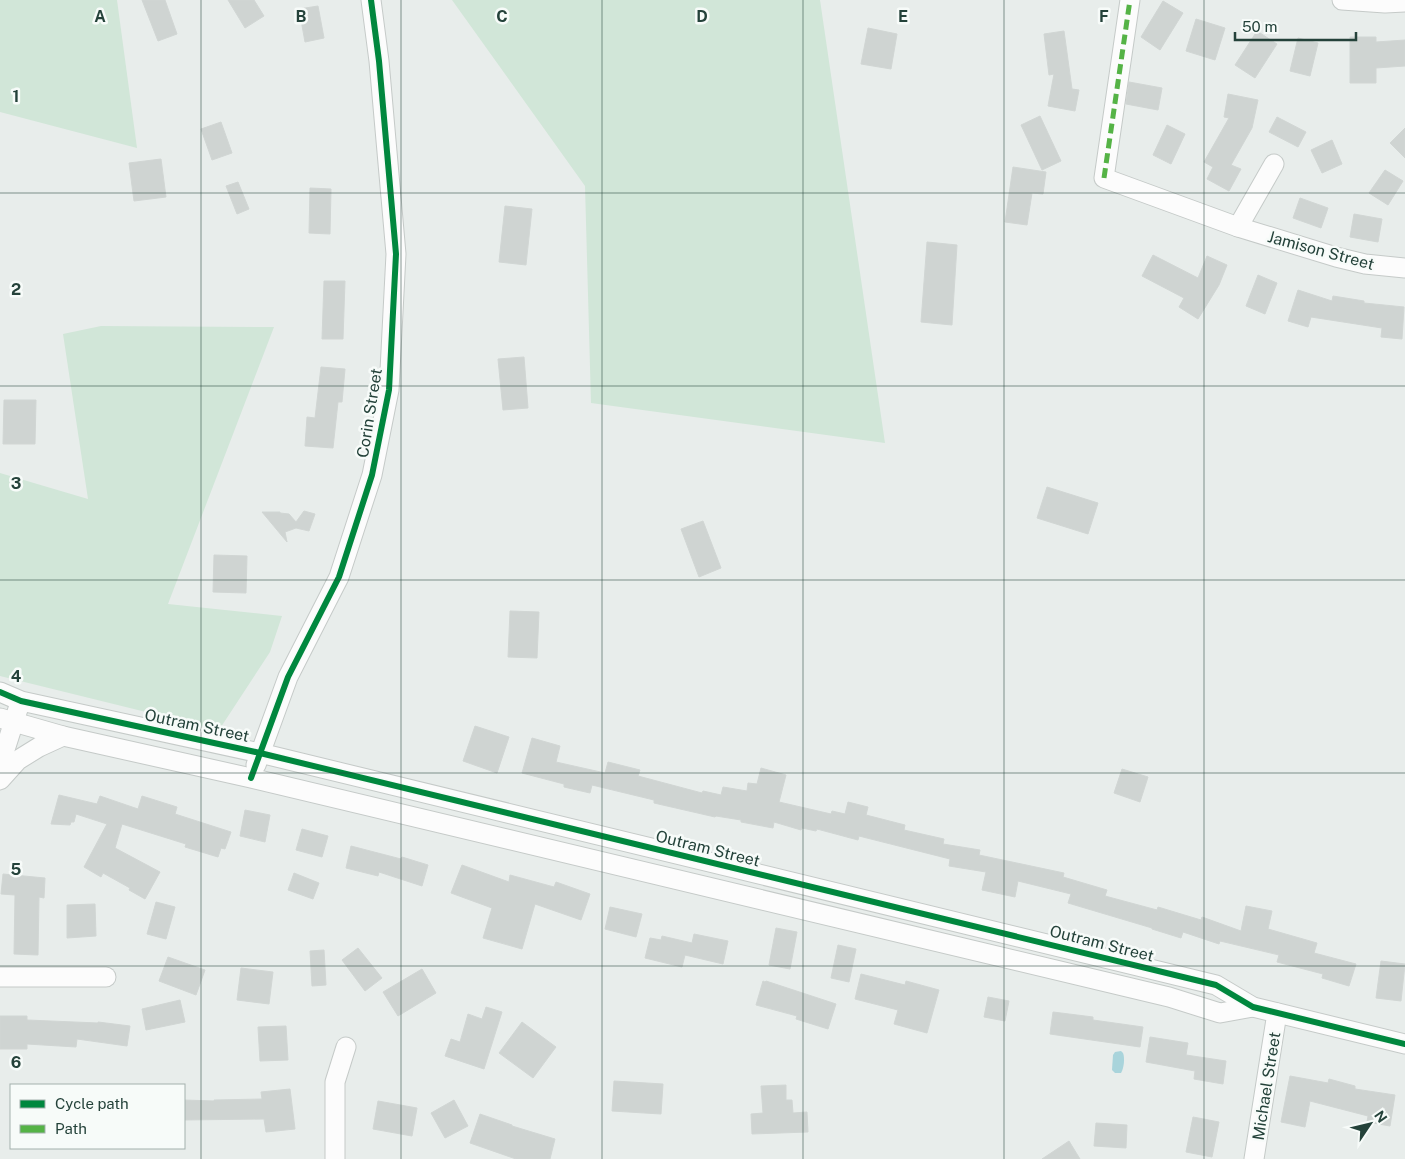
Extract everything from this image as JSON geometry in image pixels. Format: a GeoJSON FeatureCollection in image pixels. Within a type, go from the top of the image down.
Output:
{"type":"FeatureCollection","features":[{"type":"Feature","properties":{"kind":"street","name":"Corin Street"},"geometry":{"type":"LineString","coordinates":[[251,778],[288,677],[338,577],[372,475],[389,390],[396,254],[378,61],[370,0]]}},
{"type":"Feature","properties":{"kind":"street","name":"Jamison Street"},"geometry":{"type":"LineString","coordinates":[[1130,0],[1104,178],[1238,227],[1336,257],[1365,264],[1405,268]]}},
{"type":"Feature","properties":{"kind":"street"},"geometry":{"type":"LineString","coordinates":[[1342,0],[1385,3],[1405,2]]}},
{"type":"Feature","properties":{"kind":"street"},"geometry":{"type":"LineString","coordinates":[[1238,227],[1274,164]]}},
{"type":"Feature","properties":{"kind":"street","name":"Outram Street"},"geometry":{"type":"LineString","coordinates":[[0,692],[21,701],[260,753],[1216,985],[1253,1007],[1405,1044]]}},
{"type":"Feature","properties":{"kind":"street"},"geometry":{"type":"LineString","coordinates":[[0,765],[7,720],[21,701]]}},
{"type":"Feature","properties":{"kind":"street","name":"Outram Street"},"geometry":{"type":"LineString","coordinates":[[7,720],[64,736],[251,778],[1159,995],[1220,1013],[1253,1007]]}},
{"type":"Feature","properties":{"kind":"street"},"geometry":{"type":"LineString","coordinates":[[0,780],[18,760],[39,747],[64,736]]}},
{"type":"Feature","properties":{"kind":"street"},"geometry":{"type":"LineString","coordinates":[[0,977],[106,977]]}},
{"type":"Feature","properties":{"kind":"street","name":"Michael Street"},"geometry":{"type":"LineString","coordinates":[[1254,1159],[1277,1013]]}},
{"type":"Feature","properties":{"kind":"street"},"geometry":{"type":"LineString","coordinates":[[335,1159],[335,1082],[346,1047]]}},
{"type":"Feature","properties":{"kind":"green space"},"geometry":{"type":"Polygon","coordinates":[[[0,0],[117,0],[137,148],[0,112],[0,0]]]}},
{"type":"Feature","properties":{"kind":"green space"},"geometry":{"type":"Polygon","coordinates":[[[452,0],[820,0],[885,443],[591,403],[585,186],[452,0]]]}},
{"type":"Feature","properties":{"kind":"green space"},"geometry":{"type":"Polygon","coordinates":[[[101,326],[274,327],[168,604],[282,616],[270,652],[219,730],[0,676],[0,473],[88,499],[63,334],[101,326]]]}},
{"type":"Feature","properties":{"kind":"water"},"geometry":{"type":"Polygon","coordinates":[[[1121,1051],[1124,1058],[1123,1068],[1121,1073],[1115,1073],[1112,1070],[1113,1055],[1115,1052],[1121,1051]]]}},
{"type":"Feature","properties":{"kind":"building"},"geometry":{"type":"Polygon","coordinates":[[[142,0],[165,0],[177,34],[158,41],[142,0]]]}},
{"type":"Feature","properties":{"kind":"building"},"geometry":{"type":"Polygon","coordinates":[[[228,0],[254,0],[264,16],[245,28],[228,0]]]}},
{"type":"Feature","properties":{"kind":"building"},"geometry":{"type":"Polygon","coordinates":[[[1163,1],[1183,13],[1160,50],[1141,37],[1163,1]]]}},
{"type":"Feature","properties":{"kind":"building"},"geometry":{"type":"Polygon","coordinates":[[[318,6],[324,38],[305,42],[299,9],[318,6]]]}},
{"type":"Feature","properties":{"kind":"building"},"geometry":{"type":"Polygon","coordinates":[[[1196,19],[1225,28],[1215,60],[1186,51],[1196,19]]]}},
{"type":"Feature","properties":{"kind":"building"},"geometry":{"type":"Polygon","coordinates":[[[868,28],[897,34],[891,69],[861,64],[868,28]]]}},
{"type":"Feature","properties":{"kind":"building"},"geometry":{"type":"Polygon","coordinates":[[[1064,31],[1072,89],[1079,90],[1075,111],[1048,106],[1054,74],[1049,75],[1044,34],[1064,31]]]}},
{"type":"Feature","properties":{"kind":"building"},"geometry":{"type":"Polygon","coordinates":[[[1257,31],[1277,44],[1255,78],[1235,65],[1257,31]]]}},
{"type":"Feature","properties":{"kind":"building"},"geometry":{"type":"Polygon","coordinates":[[[1350,37],[1376,37],[1376,42],[1405,40],[1405,66],[1376,68],[1376,83],[1350,83],[1350,37]]]}},
{"type":"Feature","properties":{"kind":"building"},"geometry":{"type":"Polygon","coordinates":[[[1298,38],[1318,43],[1310,76],[1290,71],[1298,38]]]}},
{"type":"Feature","properties":{"kind":"building"},"geometry":{"type":"Polygon","coordinates":[[[1129,82],[1162,88],[1158,110],[1126,104],[1129,82]]]}},
{"type":"Feature","properties":{"kind":"building"},"geometry":{"type":"Polygon","coordinates":[[[1228,94],[1258,100],[1252,128],[1231,165],[1241,169],[1229,191],[1207,179],[1213,167],[1204,162],[1229,118],[1224,117],[1228,94]]]}},
{"type":"Feature","properties":{"kind":"building"},"geometry":{"type":"Polygon","coordinates":[[[1040,116],[1061,161],[1042,170],[1021,125],[1040,116]]]}},
{"type":"Feature","properties":{"kind":"building"},"geometry":{"type":"Polygon","coordinates":[[[1277,117],[1306,132],[1298,147],[1269,132],[1277,117]]]}},
{"type":"Feature","properties":{"kind":"building"},"geometry":{"type":"Polygon","coordinates":[[[221,122],[232,153],[212,160],[201,129],[221,122]]]}},
{"type":"Feature","properties":{"kind":"building"},"geometry":{"type":"Polygon","coordinates":[[[1167,125],[1185,134],[1171,164],[1153,155],[1167,125]]]}},
{"type":"Feature","properties":{"kind":"building"},"geometry":{"type":"Polygon","coordinates":[[[1405,128],[1405,158],[1390,143],[1405,128]]]}},
{"type":"Feature","properties":{"kind":"building"},"geometry":{"type":"Polygon","coordinates":[[[1332,140],[1342,164],[1322,173],[1311,150],[1332,140]]]}},
{"type":"Feature","properties":{"kind":"building"},"geometry":{"type":"Polygon","coordinates":[[[161,159],[166,197],[134,201],[129,163],[161,159]]]}},
{"type":"Feature","properties":{"kind":"building"},"geometry":{"type":"Polygon","coordinates":[[[1013,167],[1046,172],[1043,194],[1032,193],[1027,225],[1005,222],[1013,167]]]}},
{"type":"Feature","properties":{"kind":"building"},"geometry":{"type":"Polygon","coordinates":[[[1385,170],[1403,181],[1388,205],[1369,193],[1385,170]]]}},
{"type":"Feature","properties":{"kind":"building"},"geometry":{"type":"Polygon","coordinates":[[[238,182],[249,209],[237,214],[226,186],[238,182]]]}},
{"type":"Feature","properties":{"kind":"building"},"geometry":{"type":"Polygon","coordinates":[[[310,188],[331,189],[330,234],[309,233],[310,188]]]}},
{"type":"Feature","properties":{"kind":"building"},"geometry":{"type":"Polygon","coordinates":[[[1300,198],[1328,208],[1321,228],[1293,218],[1300,198]]]}},
{"type":"Feature","properties":{"kind":"building"},"geometry":{"type":"Polygon","coordinates":[[[505,206],[532,209],[526,265],[499,262],[505,206]]]}},
{"type":"Feature","properties":{"kind":"building"},"geometry":{"type":"Polygon","coordinates":[[[1354,214],[1382,219],[1378,242],[1350,237],[1354,214]]]}},
{"type":"Feature","properties":{"kind":"building"},"geometry":{"type":"Polygon","coordinates":[[[927,242],[957,245],[952,325],[921,322],[927,242]]]}},
{"type":"Feature","properties":{"kind":"building"},"geometry":{"type":"Polygon","coordinates":[[[1153,255],[1198,278],[1207,256],[1227,265],[1219,285],[1198,319],[1179,307],[1184,298],[1142,276],[1153,255]]]}},
{"type":"Feature","properties":{"kind":"building"},"geometry":{"type":"Polygon","coordinates":[[[1258,275],[1277,283],[1265,314],[1246,306],[1258,275]]]}},
{"type":"Feature","properties":{"kind":"building"},"geometry":{"type":"Polygon","coordinates":[[[324,281],[345,281],[343,339],[322,339],[324,281]]]}},
{"type":"Feature","properties":{"kind":"building"},"geometry":{"type":"Polygon","coordinates":[[[1298,290],[1332,301],[1333,296],[1364,301],[1364,303],[1404,307],[1402,339],[1381,337],[1382,328],[1311,317],[1308,327],[1288,321],[1298,290]]]}},
{"type":"Feature","properties":{"kind":"building"},"geometry":{"type":"Polygon","coordinates":[[[524,357],[528,408],[503,410],[498,359],[524,357]]]}},
{"type":"Feature","properties":{"kind":"building"},"geometry":{"type":"Polygon","coordinates":[[[321,367],[345,369],[342,402],[338,402],[333,448],[305,446],[307,417],[315,418],[321,367]]]}},
{"type":"Feature","properties":{"kind":"building"},"geometry":{"type":"Polygon","coordinates":[[[4,400],[36,400],[35,444],[3,444],[4,400]]]}},
{"type":"Feature","properties":{"kind":"building"},"geometry":{"type":"Polygon","coordinates":[[[1047,487],[1098,503],[1088,534],[1037,518],[1047,487]]]}},
{"type":"Feature","properties":{"kind":"building"},"geometry":{"type":"Polygon","coordinates":[[[304,511],[315,514],[309,531],[296,528],[285,532],[287,542],[262,512],[289,514],[296,522],[304,511]]]}},
{"type":"Feature","properties":{"kind":"building"},"geometry":{"type":"Polygon","coordinates":[[[703,521],[721,568],[699,577],[681,529],[703,521]]]}},
{"type":"Feature","properties":{"kind":"building"},"geometry":{"type":"Polygon","coordinates":[[[214,555],[247,556],[246,593],[213,592],[214,555]]]}},
{"type":"Feature","properties":{"kind":"building"},"geometry":{"type":"Polygon","coordinates":[[[510,611],[539,612],[537,658],[508,657],[510,611]]]}},
{"type":"Feature","properties":{"kind":"building"},"geometry":{"type":"Polygon","coordinates":[[[475,726],[509,737],[497,773],[463,761],[475,726]]]}},
{"type":"Feature","properties":{"kind":"building"},"geometry":{"type":"Polygon","coordinates":[[[532,738],[560,746],[556,762],[605,773],[608,762],[640,770],[638,776],[702,793],[703,791],[721,795],[723,787],[747,791],[748,783],[757,784],[761,768],[786,775],[779,802],[831,814],[832,811],[845,814],[848,802],[868,807],[866,815],[905,825],[904,830],[944,839],[943,844],[980,850],[979,855],[1064,873],[1063,877],[1107,890],[1105,896],[1157,910],[1158,907],[1201,920],[1202,917],[1241,931],[1246,906],[1272,911],[1268,929],[1317,943],[1314,953],[1356,964],[1349,986],[1322,978],[1323,974],[1277,962],[1279,955],[1220,941],[1219,944],[1183,932],[1181,938],[1068,903],[1071,894],[1018,881],[1015,897],[982,890],[986,872],[949,866],[950,859],[859,836],[858,840],[817,829],[816,831],[802,828],[801,830],[774,822],[773,828],[741,822],[741,820],[715,817],[654,803],[654,800],[592,785],[590,793],[564,787],[564,784],[522,773],[532,738]]]}},
{"type":"Feature","properties":{"kind":"building"},"geometry":{"type":"Polygon","coordinates":[[[1122,769],[1148,777],[1140,802],[1114,793],[1122,769]]]}},
{"type":"Feature","properties":{"kind":"building"},"geometry":{"type":"Polygon","coordinates":[[[59,795],[97,804],[100,796],[138,809],[142,796],[177,807],[175,814],[231,832],[225,849],[221,848],[218,857],[185,847],[186,844],[122,824],[115,848],[160,872],[145,899],[103,873],[101,877],[84,867],[107,824],[76,814],[74,822],[71,822],[70,825],[51,824],[59,795]]]}},
{"type":"Feature","properties":{"kind":"building"},"geometry":{"type":"Polygon","coordinates":[[[245,810],[270,815],[265,842],[240,836],[245,810]]]}},
{"type":"Feature","properties":{"kind":"building"},"geometry":{"type":"Polygon","coordinates":[[[302,829],[328,836],[322,857],[296,850],[302,829]]]}},
{"type":"Feature","properties":{"kind":"building"},"geometry":{"type":"Polygon","coordinates":[[[351,846],[401,859],[402,857],[428,865],[422,886],[379,872],[378,876],[346,868],[351,846]]]}},
{"type":"Feature","properties":{"kind":"building"},"geometry":{"type":"Polygon","coordinates":[[[462,865],[509,882],[510,875],[554,887],[556,882],[590,894],[581,920],[535,904],[522,949],[483,938],[492,908],[451,893],[462,865]]]}},
{"type":"Feature","properties":{"kind":"building"},"geometry":{"type":"Polygon","coordinates":[[[294,873],[319,883],[313,899],[288,890],[294,873]]]}},
{"type":"Feature","properties":{"kind":"building"},"geometry":{"type":"Polygon","coordinates":[[[3,874],[45,878],[44,898],[39,897],[38,955],[14,954],[15,895],[1,894],[3,874]]]}},
{"type":"Feature","properties":{"kind":"building"},"geometry":{"type":"Polygon","coordinates":[[[156,902],[175,907],[166,939],[147,934],[156,902]]]}},
{"type":"Feature","properties":{"kind":"building"},"geometry":{"type":"Polygon","coordinates":[[[95,904],[96,936],[67,938],[67,905],[95,904]]]}},
{"type":"Feature","properties":{"kind":"building"},"geometry":{"type":"Polygon","coordinates":[[[610,907],[642,914],[636,937],[605,929],[610,907]]]}},
{"type":"Feature","properties":{"kind":"building"},"geometry":{"type":"Polygon","coordinates":[[[776,928],[797,932],[790,969],[769,965],[776,928]]]}},
{"type":"Feature","properties":{"kind":"building"},"geometry":{"type":"Polygon","coordinates":[[[694,934],[728,941],[723,964],[685,955],[682,967],[645,958],[650,938],[661,940],[662,936],[692,943],[694,934]]]}},
{"type":"Feature","properties":{"kind":"building"},"geometry":{"type":"Polygon","coordinates":[[[838,945],[856,949],[849,982],[831,978],[838,945]]]}},
{"type":"Feature","properties":{"kind":"building"},"geometry":{"type":"Polygon","coordinates":[[[358,948],[382,978],[365,991],[342,960],[358,948]]]}},
{"type":"Feature","properties":{"kind":"building"},"geometry":{"type":"Polygon","coordinates":[[[324,950],[326,985],[312,986],[310,951],[324,950]]]}},
{"type":"Feature","properties":{"kind":"building"},"geometry":{"type":"Polygon","coordinates":[[[168,957],[205,970],[196,995],[159,981],[168,957]]]}},
{"type":"Feature","properties":{"kind":"building"},"geometry":{"type":"Polygon","coordinates":[[[1381,961],[1405,964],[1401,1001],[1376,998],[1381,961]]]}},
{"type":"Feature","properties":{"kind":"building"},"geometry":{"type":"Polygon","coordinates":[[[241,968],[273,972],[269,1004],[237,1000],[241,968]]]}},
{"type":"Feature","properties":{"kind":"building"},"geometry":{"type":"Polygon","coordinates":[[[422,969],[436,993],[398,1016],[383,992],[422,969]]]}},
{"type":"Feature","properties":{"kind":"building"},"geometry":{"type":"Polygon","coordinates":[[[861,974],[905,985],[906,981],[939,990],[927,1033],[894,1024],[898,1010],[855,999],[861,974]]]}},
{"type":"Feature","properties":{"kind":"building"},"geometry":{"type":"Polygon","coordinates":[[[763,981],[836,1004],[828,1029],[796,1019],[797,1016],[756,1005],[763,981]]]}},
{"type":"Feature","properties":{"kind":"building"},"geometry":{"type":"Polygon","coordinates":[[[988,997],[1009,1001],[1005,1021],[984,1017],[988,997]]]}},
{"type":"Feature","properties":{"kind":"building"},"geometry":{"type":"Polygon","coordinates":[[[180,1000],[185,1022],[146,1030],[142,1009],[180,1000]]]}},
{"type":"Feature","properties":{"kind":"building"},"geometry":{"type":"Polygon","coordinates":[[[486,1007],[502,1012],[484,1069],[445,1056],[451,1039],[460,1042],[468,1014],[482,1019],[486,1007]]]}},
{"type":"Feature","properties":{"kind":"building"},"geometry":{"type":"Polygon","coordinates":[[[1053,1012],[1093,1017],[1093,1020],[1143,1027],[1140,1047],[1050,1034],[1053,1012]]]}},
{"type":"Feature","properties":{"kind":"building"},"geometry":{"type":"Polygon","coordinates":[[[0,1016],[27,1016],[27,1020],[98,1022],[130,1026],[127,1046],[77,1039],[76,1047],[27,1044],[27,1049],[0,1049],[0,1016]]]}},
{"type":"Feature","properties":{"kind":"building"},"geometry":{"type":"Polygon","coordinates":[[[522,1022],[556,1047],[533,1078],[499,1053],[522,1022]]]}},
{"type":"Feature","properties":{"kind":"building"},"geometry":{"type":"Polygon","coordinates":[[[286,1026],[288,1060],[260,1061],[258,1027],[286,1026]]]}},
{"type":"Feature","properties":{"kind":"building"},"geometry":{"type":"Polygon","coordinates":[[[1150,1037],[1188,1043],[1186,1055],[1226,1061],[1223,1084],[1194,1079],[1195,1071],[1146,1062],[1150,1037]]]}},
{"type":"Feature","properties":{"kind":"building"},"geometry":{"type":"Polygon","coordinates":[[[1290,1076],[1328,1083],[1329,1079],[1355,1086],[1355,1089],[1395,1095],[1390,1126],[1367,1122],[1368,1116],[1310,1101],[1305,1127],[1281,1122],[1290,1076]]]}},
{"type":"Feature","properties":{"kind":"building"},"geometry":{"type":"Polygon","coordinates":[[[614,1081],[663,1084],[661,1114],[612,1111],[614,1081]]]}},
{"type":"Feature","properties":{"kind":"building"},"geometry":{"type":"Polygon","coordinates":[[[786,1085],[786,1100],[792,1100],[793,1113],[807,1112],[808,1132],[752,1134],[751,1114],[763,1113],[761,1086],[786,1085]]]}},
{"type":"Feature","properties":{"kind":"building"},"geometry":{"type":"Polygon","coordinates":[[[290,1089],[295,1129],[266,1132],[264,1119],[185,1120],[185,1100],[262,1099],[261,1092],[290,1089]]]}},
{"type":"Feature","properties":{"kind":"building"},"geometry":{"type":"Polygon","coordinates":[[[454,1100],[468,1126],[445,1138],[431,1113],[454,1100]]]}},
{"type":"Feature","properties":{"kind":"building"},"geometry":{"type":"Polygon","coordinates":[[[378,1101],[417,1108],[412,1136],[373,1129],[378,1101]]]}},
{"type":"Feature","properties":{"kind":"building"},"geometry":{"type":"Polygon","coordinates":[[[480,1114],[555,1139],[550,1159],[516,1159],[470,1143],[480,1114]]]}},
{"type":"Feature","properties":{"kind":"building"},"geometry":{"type":"Polygon","coordinates":[[[1193,1117],[1219,1122],[1212,1157],[1186,1152],[1193,1117]]]}},
{"type":"Feature","properties":{"kind":"building"},"geometry":{"type":"Polygon","coordinates":[[[1096,1123],[1127,1125],[1126,1148],[1094,1146],[1096,1123]]]}},
{"type":"Feature","properties":{"kind":"building"},"geometry":{"type":"Polygon","coordinates":[[[1069,1141],[1080,1159],[1042,1159],[1069,1141]]]}},
{"type":"Feature","properties":{"kind":"marked path"},"geometry":{"type":"LineString","coordinates":[[1104,178],[1130,0]]}},
{"type":"Feature","properties":{"kind":"cycle path"},"geometry":{"type":"LineString","coordinates":[[251,778],[288,677],[339,577],[372,475],[389,390],[396,254],[379,61],[371,0]]}},
{"type":"Feature","properties":{"kind":"cycle path"},"geometry":{"type":"LineString","coordinates":[[0,692],[21,701],[260,753],[1216,985],[1253,1007],[1405,1044]]}}]}
